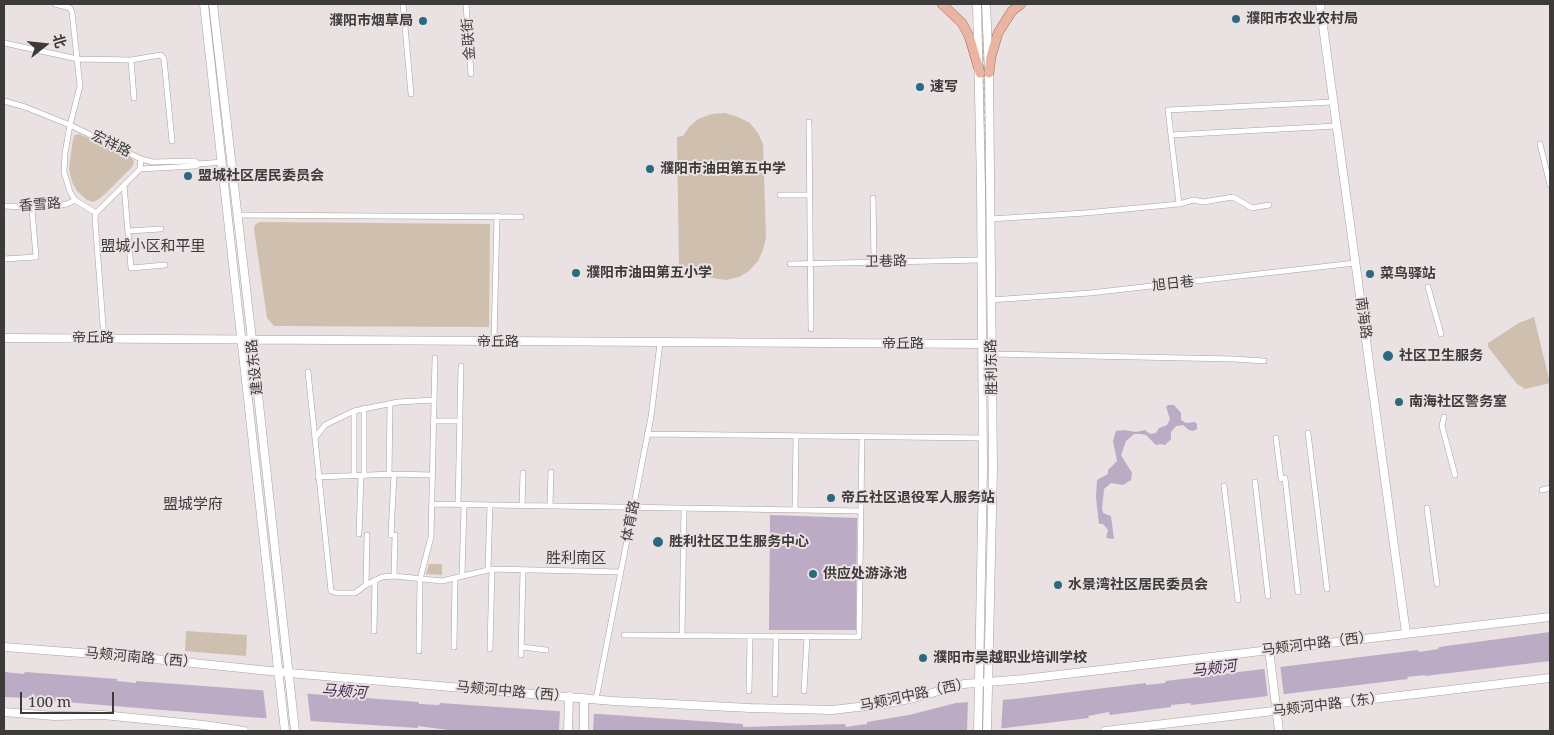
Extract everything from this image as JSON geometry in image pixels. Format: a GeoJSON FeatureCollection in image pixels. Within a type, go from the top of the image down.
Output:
{"type":"FeatureCollection","features":[{"type":"Feature","properties":{"kind":"main road"},"geometry":{"type":"LineString","coordinates":[[942,4],[962,23],[984,73]]}},
{"type":"Feature","properties":{"kind":"main road"},"geometry":{"type":"LineString","coordinates":[[984,73],[998,33],[1012,11],[1021,4]]}},
{"type":"Feature","properties":{"kind":"street"},"geometry":{"type":"LineString","coordinates":[[55,4],[70,8],[72,12],[80,86],[64,153],[64,172],[70,192],[75,200],[96,213]]}},
{"type":"Feature","properties":{"kind":"street","name":"建设东路"},"geometry":{"type":"LineString","coordinates":[[204,4],[284,730]]}},
{"type":"Feature","properties":{"kind":"street","name":"建设东路"},"geometry":{"type":"LineString","coordinates":[[212,4],[252,340],[295,730]]}},
{"type":"Feature","properties":{"kind":"street"},"geometry":{"type":"LineString","coordinates":[[403,4],[412,94]]}},
{"type":"Feature","properties":{"kind":"street","name":"金联街"},"geometry":{"type":"LineString","coordinates":[[466,4],[471,74]]}},
{"type":"Feature","properties":{"kind":"street","name":"胜利东路"},"geometry":{"type":"LineString","coordinates":[[977,4],[984,73],[990,219],[992,344],[993,469],[987,731]]}},
{"type":"Feature","properties":{"kind":"street","name":"胜利东路"},"geometry":{"type":"LineString","coordinates":[[978,731],[983,438],[982,260],[986,4]]}},
{"type":"Feature","properties":{"kind":"street","name":"南海路"},"geometry":{"type":"LineString","coordinates":[[1320,4],[1406,633]]}},
{"type":"Feature","properties":{"kind":"street"},"geometry":{"type":"LineString","coordinates":[[4,44],[78,59],[131,60],[161,55],[163,57],[172,142]]}},
{"type":"Feature","properties":{"kind":"street"},"geometry":{"type":"LineString","coordinates":[[131,60],[134,98]]}},
{"type":"Feature","properties":{"kind":"street","name":"宏祥路"},"geometry":{"type":"LineString","coordinates":[[4,101],[70,124],[141,159],[153,162],[194,161],[199,164],[222,162]]}},
{"type":"Feature","properties":{"kind":"street"},"geometry":{"type":"LineString","coordinates":[[1179,204],[1168,110],[1333,102]]}},
{"type":"Feature","properties":{"kind":"street"},"geometry":{"type":"LineString","coordinates":[[808,122],[811,329]]}},
{"type":"Feature","properties":{"kind":"street"},"geometry":{"type":"LineString","coordinates":[[1171,135],[1336,126]]}},
{"type":"Feature","properties":{"kind":"street"},"geometry":{"type":"LineString","coordinates":[[1540,144],[1550,185]]}},
{"type":"Feature","properties":{"kind":"street"},"geometry":{"type":"LineString","coordinates":[[104,338],[96,213],[140,169],[141,159]]}},
{"type":"Feature","properties":{"kind":"street"},"geometry":{"type":"LineString","coordinates":[[140,169],[195,166],[199,164]]}},
{"type":"Feature","properties":{"kind":"street"},"geometry":{"type":"LineString","coordinates":[[124,185],[131,268],[165,266]]}},
{"type":"Feature","properties":{"kind":"street"},"geometry":{"type":"LineString","coordinates":[[780,195],[809,195]]}},
{"type":"Feature","properties":{"kind":"street"},"geometry":{"type":"LineString","coordinates":[[990,219],[1085,214],[1179,204],[1194,200],[1203,202],[1233,197],[1252,208],[1269,204]]}},
{"type":"Feature","properties":{"kind":"street"},"geometry":{"type":"LineString","coordinates":[[873,198],[874,263]]}},
{"type":"Feature","properties":{"kind":"street","name":"香雪路"},"geometry":{"type":"LineString","coordinates":[[4,206],[32,209],[55,206],[75,200]]}},
{"type":"Feature","properties":{"kind":"street"},"geometry":{"type":"LineString","coordinates":[[4,259],[36,257],[32,209]]}},
{"type":"Feature","properties":{"kind":"street"},"geometry":{"type":"LineString","coordinates":[[237,215],[521,216]]}},
{"type":"Feature","properties":{"kind":"street"},"geometry":{"type":"LineString","coordinates":[[494,342],[497,216]]}},
{"type":"Feature","properties":{"kind":"street"},"geometry":{"type":"LineString","coordinates":[[128,232],[161,229]]}},
{"type":"Feature","properties":{"kind":"street","name":"卫巷路"},"geometry":{"type":"LineString","coordinates":[[790,264],[982,260]]}},
{"type":"Feature","properties":{"kind":"street","name":"旭日巷"},"geometry":{"type":"LineString","coordinates":[[991,300],[1090,293],[1355,263]]}},
{"type":"Feature","properties":{"kind":"street"},"geometry":{"type":"LineString","coordinates":[[1428,287],[1441,334]]}},
{"type":"Feature","properties":{"kind":"street","name":"帝丘路"},"geometry":{"type":"LineString","coordinates":[[4,338],[992,344]]}},
{"type":"Feature","properties":{"kind":"street","name":"体育路"},"geometry":{"type":"LineString","coordinates":[[596,698],[647,434],[660,343]]}},
{"type":"Feature","properties":{"kind":"street"},"geometry":{"type":"LineString","coordinates":[[992,354],[1223,358],[1264,361]]}},
{"type":"Feature","properties":{"kind":"street"},"geometry":{"type":"LineString","coordinates":[[419,651],[420,579],[431,537],[435,358]]}},
{"type":"Feature","properties":{"kind":"street"},"geometry":{"type":"LineString","coordinates":[[461,366],[462,576]]}},
{"type":"Feature","properties":{"kind":"street"},"geometry":{"type":"LineString","coordinates":[[308,372],[331,591],[336,593],[356,592],[382,577],[394,576],[442,580],[490,569],[620,572]]}},
{"type":"Feature","properties":{"kind":"street"},"geometry":{"type":"LineString","coordinates":[[315,438],[325,425],[354,411],[390,404],[434,400]]}},
{"type":"Feature","properties":{"kind":"street"},"geometry":{"type":"LineString","coordinates":[[390,404],[394,576]]}},
{"type":"Feature","properties":{"kind":"street"},"geometry":{"type":"LineString","coordinates":[[358,534],[363,476],[364,408]]}},
{"type":"Feature","properties":{"kind":"street"},"geometry":{"type":"LineString","coordinates":[[354,411],[354,476]]}},
{"type":"Feature","properties":{"kind":"street"},"geometry":{"type":"LineString","coordinates":[[1444,418],[1442,426],[1455,475]]}},
{"type":"Feature","properties":{"kind":"street"},"geometry":{"type":"LineString","coordinates":[[433,421],[460,421]]}},
{"type":"Feature","properties":{"kind":"street"},"geometry":{"type":"LineString","coordinates":[[1308,433],[1327,589]]}},
{"type":"Feature","properties":{"kind":"street"},"geometry":{"type":"LineString","coordinates":[[647,434],[983,438]]}},
{"type":"Feature","properties":{"kind":"street"},"geometry":{"type":"LineString","coordinates":[[796,436],[796,510]]}},
{"type":"Feature","properties":{"kind":"street"},"geometry":{"type":"LineString","coordinates":[[624,635],[860,638],[862,437]]}},
{"type":"Feature","properties":{"kind":"street"},"geometry":{"type":"LineString","coordinates":[[1276,438],[1298,592]]}},
{"type":"Feature","properties":{"kind":"street"},"geometry":{"type":"LineString","coordinates":[[550,506],[551,472]]}},
{"type":"Feature","properties":{"kind":"street"},"geometry":{"type":"LineString","coordinates":[[522,506],[523,473]]}},
{"type":"Feature","properties":{"kind":"street"},"geometry":{"type":"LineString","coordinates":[[318,477],[392,474],[432,475]]}},
{"type":"Feature","properties":{"kind":"street"},"geometry":{"type":"LineString","coordinates":[[1255,482],[1268,596]]}},
{"type":"Feature","properties":{"kind":"street"},"geometry":{"type":"LineString","coordinates":[[1224,486],[1238,600]]}},
{"type":"Feature","properties":{"kind":"street"},"geometry":{"type":"LineString","coordinates":[[1542,490],[1550,488]]}},
{"type":"Feature","properties":{"kind":"street"},"geometry":{"type":"LineString","coordinates":[[432,504],[861,511]]}},
{"type":"Feature","properties":{"kind":"street"},"geometry":{"type":"LineString","coordinates":[[490,505],[490,649]]}},
{"type":"Feature","properties":{"kind":"street"},"geometry":{"type":"LineString","coordinates":[[1427,508],[1436,584]]}},
{"type":"Feature","properties":{"kind":"street"},"geometry":{"type":"LineString","coordinates":[[682,636],[684,509]]}},
{"type":"Feature","properties":{"kind":"street"},"geometry":{"type":"LineString","coordinates":[[366,585],[367,534]]}},
{"type":"Feature","properties":{"kind":"street"},"geometry":{"type":"LineString","coordinates":[[521,655],[523,570]]}},
{"type":"Feature","properties":{"kind":"street"},"geometry":{"type":"LineString","coordinates":[[454,647],[455,578]]}},
{"type":"Feature","properties":{"kind":"street"},"geometry":{"type":"LineString","coordinates":[[374,631],[375,580]]}},
{"type":"Feature","properties":{"kind":"street","name":"马颊河中路（西）"},"geometry":{"type":"LineString","coordinates":[[278,675],[569,699],[596,698],[750,708],[832,710],[884,704],[964,684],[989,685],[1269,649],[1550,617]]}},
{"type":"Feature","properties":{"kind":"street"},"geometry":{"type":"LineString","coordinates":[[749,691],[750,636]]}},
{"type":"Feature","properties":{"kind":"street"},"geometry":{"type":"LineString","coordinates":[[775,694],[776,636]]}},
{"type":"Feature","properties":{"kind":"street"},"geometry":{"type":"LineString","coordinates":[[804,691],[807,637]]}},
{"type":"Feature","properties":{"kind":"street","name":"马颊河南路（西）"},"geometry":{"type":"LineString","coordinates":[[4,647],[145,658],[278,675]]}},
{"type":"Feature","properties":{"kind":"street"},"geometry":{"type":"LineString","coordinates":[[522,648],[546,650]]}},
{"type":"Feature","properties":{"kind":"street"},"geometry":{"type":"LineString","coordinates":[[1269,649],[1279,731]]}},
{"type":"Feature","properties":{"kind":"street","name":"马颊河中路（东）"},"geometry":{"type":"LineString","coordinates":[[1105,731],[1550,678]]}},
{"type":"Feature","properties":{"kind":"street"},"geometry":{"type":"LineString","coordinates":[[568,731],[569,699]]}},
{"type":"Feature","properties":{"kind":"street"},"geometry":{"type":"LineString","coordinates":[[584,699],[584,731]]}},
{"type":"Feature","properties":{"kind":"street"},"geometry":{"type":"LineString","coordinates":[[4,712],[54,716],[103,715],[244,731]]}},
{"type":"Feature","properties":{"kind":"shaded area"},"geometry":{"type":"Polygon","coordinates":[[[725,113],[750,123],[758,133],[763,144],[766,237],[758,261],[749,271],[739,277],[726,280],[712,278],[690,267],[679,267],[677,137],[683,136],[698,119],[712,114],[725,113]]]}},
{"type":"Feature","properties":{"kind":"shaded area"},"geometry":{"type":"Polygon","coordinates":[[[79,134],[129,156],[134,161],[133,166],[105,194],[93,202],[87,200],[77,191],[72,182],[69,169],[73,139],[75,135],[79,134]]]}},
{"type":"Feature","properties":{"kind":"shaded area"},"geometry":{"type":"Polygon","coordinates":[[[259,222],[490,224],[489,327],[274,326],[267,318],[254,229],[255,225],[259,222]]]}},
{"type":"Feature","properties":{"kind":"shaded area"},"geometry":{"type":"Polygon","coordinates":[[[1534,317],[1550,383],[1525,389],[1517,384],[1488,347],[1488,343],[1519,323],[1534,317]]]}},
{"type":"Feature","properties":{"kind":"shaded area"},"geometry":{"type":"Polygon","coordinates":[[[1174,405],[1181,413],[1181,420],[1186,423],[1195,422],[1197,429],[1193,431],[1183,425],[1176,426],[1171,432],[1171,439],[1165,445],[1156,445],[1146,435],[1140,434],[1134,434],[1126,441],[1121,455],[1132,473],[1131,480],[1123,485],[1111,483],[1104,489],[1102,509],[1103,513],[1111,516],[1114,539],[1106,538],[1108,530],[1103,524],[1099,524],[1096,498],[1097,480],[1108,474],[1108,470],[1117,461],[1113,441],[1116,431],[1136,432],[1145,430],[1150,434],[1156,433],[1159,428],[1167,425],[1170,419],[1166,407],[1174,405]]]}},
{"type":"Feature","properties":{"kind":"shaded area","name":"供应处游泳池"},"geometry":{"type":"Polygon","coordinates":[[[770,515],[857,518],[856,630],[769,630],[770,515]]]}},
{"type":"Feature","properties":{"kind":"shaded area"},"geometry":{"type":"Polygon","coordinates":[[[429,564],[442,564],[442,575],[426,574],[429,564]]]}},
{"type":"Feature","properties":{"kind":"shaded area"},"geometry":{"type":"Polygon","coordinates":[[[186,631],[247,635],[246,656],[185,651],[186,631]]]}},
{"type":"Feature","properties":{"kind":"shaded area"},"geometry":{"type":"Polygon","coordinates":[[[1550,632],[1550,661],[1407,677],[1408,679],[1191,705],[1190,703],[1171,705],[1171,707],[1110,715],[1109,712],[1088,716],[1089,718],[979,731],[456,731],[418,726],[418,728],[248,717],[53,701],[52,699],[4,697],[4,670],[5,672],[24,674],[25,672],[117,679],[117,681],[136,683],[136,681],[419,702],[419,704],[439,705],[440,703],[743,724],[743,727],[845,724],[846,727],[909,715],[956,703],[1014,699],[1146,683],[1146,685],[1165,683],[1166,681],[1418,650],[1419,652],[1438,649],[1439,647],[1550,632]]]}},
{"type":"Feature","properties":{"kind":"pier"},"geometry":{"type":"Polygon","coordinates":[[[1280,664],[1284,697],[1268,699],[1264,666],[1280,664]]]}},
{"type":"Feature","properties":{"kind":"pier"},"geometry":{"type":"Polygon","coordinates":[[[263,688],[307,691],[311,724],[267,721],[263,688]]]}},
{"type":"Feature","properties":{"kind":"pier"},"geometry":{"type":"Polygon","coordinates":[[[1003,697],[1001,731],[967,731],[968,700],[1003,697]]]}},
{"type":"Feature","properties":{"kind":"pier"},"geometry":{"type":"Polygon","coordinates":[[[560,709],[594,712],[593,731],[559,731],[560,709]]]}},
{"type":"Feature","properties":{"kind":"tunnel"},"geometry":{"type":"LineString","coordinates":[[981,4],[986,213]]}},
{"type":"Feature","properties":{"kind":"place","name":"濮阳市农业农村局"},"geometry":{"type":"Point","coordinates":[1236,19]}},
{"type":"Feature","properties":{"kind":"place","name":"濮阳市烟草局"},"geometry":{"type":"Point","coordinates":[423,21]}},
{"type":"Feature","properties":{"kind":"place","name":"速写"},"geometry":{"type":"Point","coordinates":[920,87]}},
{"type":"Feature","properties":{"kind":"place","name":"濮阳市油田第五中学"},"geometry":{"type":"Point","coordinates":[650,169]}},
{"type":"Feature","properties":{"kind":"place","name":"盟城社区居民委员会"},"geometry":{"type":"Point","coordinates":[188,176]}},
{"type":"Feature","properties":{"kind":"place","name":"濮阳市油田第五小学"},"geometry":{"type":"Point","coordinates":[576,273]}},
{"type":"Feature","properties":{"kind":"place","name":"菜鸟驿站"},"geometry":{"type":"Point","coordinates":[1370,274]}},
{"type":"Feature","properties":{"kind":"place","name":"社区卫生服务"},"geometry":{"type":"Point","coordinates":[1388,356]}},
{"type":"Feature","properties":{"kind":"place","name":"南海社区警务室"},"geometry":{"type":"Point","coordinates":[1399,402]}},
{"type":"Feature","properties":{"kind":"place","name":"帝丘社区退役军人服务站"},"geometry":{"type":"Point","coordinates":[831,498]}},
{"type":"Feature","properties":{"kind":"place","name":"胜利社区卫生服务中心"},"geometry":{"type":"Point","coordinates":[658,542]}},
{"type":"Feature","properties":{"kind":"place","name":"供应处游泳池"},"geometry":{"type":"Point","coordinates":[813,574]}},
{"type":"Feature","properties":{"kind":"place","name":"水景湾社区居民委员会"},"geometry":{"type":"Point","coordinates":[1058,585]}},
{"type":"Feature","properties":{"kind":"place","name":"濮阳市吴越职业培训学校"},"geometry":{"type":"Point","coordinates":[923,658]}},
{"type":"Feature","properties":{"kind":"district","name":"盟城小区和平里"},"geometry":{"type":"Point","coordinates":[153,247]}},
{"type":"Feature","properties":{"kind":"district","name":"盟城学府"},"geometry":{"type":"Point","coordinates":[193,505]}},
{"type":"Feature","properties":{"kind":"district","name":"胜利南区"},"geometry":{"type":"Point","coordinates":[576,559]}},
{"type":"Feature","properties":{"kind":"water label","name":"马颊河"},"geometry":{"type":"Point","coordinates":[1214,669]}},
{"type":"Feature","properties":{"kind":"water label","name":"马颊河"},"geometry":{"type":"Point","coordinates":[344,692]}}]}
